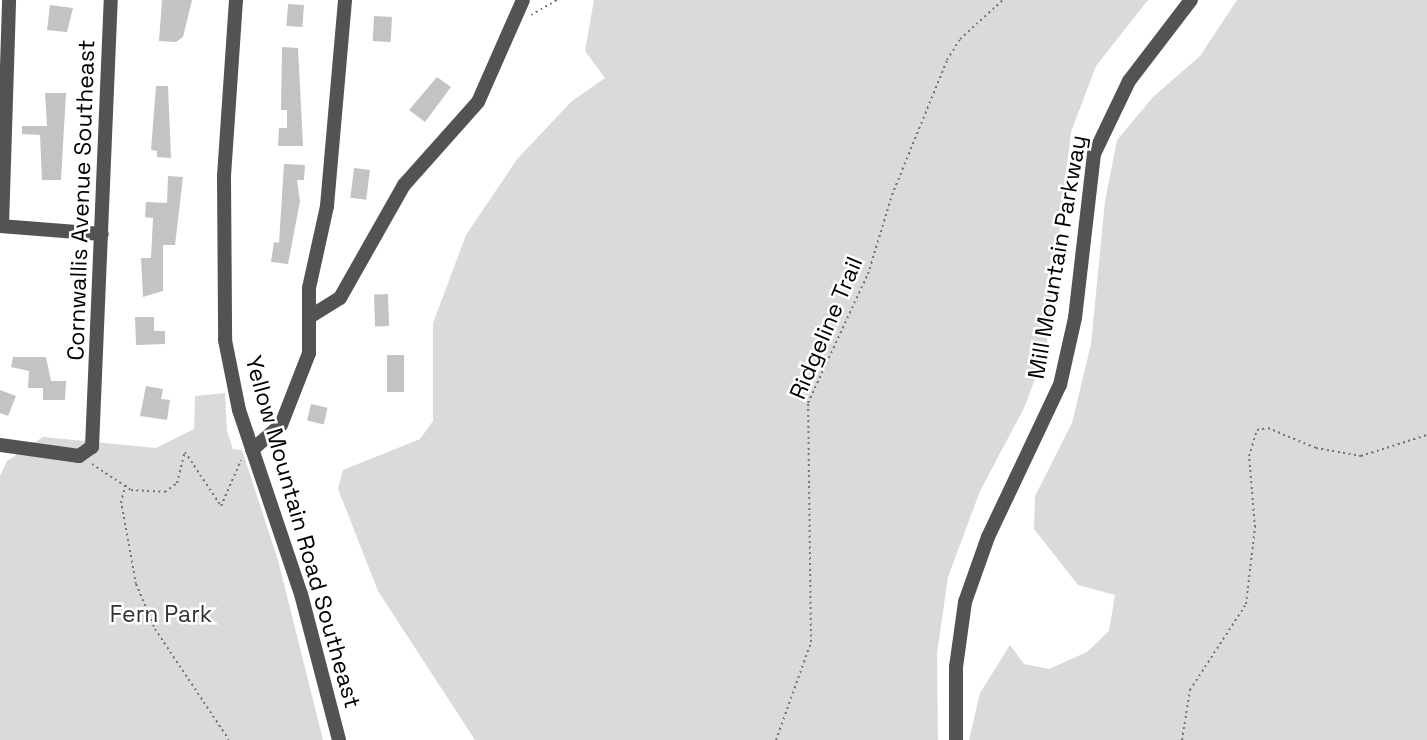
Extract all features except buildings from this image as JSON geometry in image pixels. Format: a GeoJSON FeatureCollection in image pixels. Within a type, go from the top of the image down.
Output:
{"type":"FeatureCollection","features":[{"type":"Feature","properties":{"kind":"street"},"geometry":{"type":"LineString","coordinates":[[9,0],[1,226],[102,234]]}},
{"type":"Feature","properties":{"kind":"street","name":"Cornwallis Avenue Southeast"},"geometry":{"type":"LineString","coordinates":[[84,456],[92,447],[95,402],[111,0]]}},
{"type":"Feature","properties":{"kind":"street","name":"Yellow Mountain Road Southeast"},"geometry":{"type":"LineString","coordinates":[[236,0],[224,177],[225,340],[252,450],[297,582],[339,740]]}},
{"type":"Feature","properties":{"kind":"street"},"geometry":{"type":"LineString","coordinates":[[252,450],[281,425],[304,374],[311,316],[310,288],[331,174],[345,0]]}},
{"type":"Feature","properties":{"kind":"street"},"geometry":{"type":"LineString","coordinates":[[311,316],[340,298],[404,185],[485,90],[523,0]]}},
{"type":"Feature","properties":{"kind":"street","name":"Mill Mountain Parkway"},"geometry":{"type":"LineString","coordinates":[[956,740],[956,667],[965,602],[988,537],[1060,385],[1075,318],[1094,154],[1129,81],[1191,0]]}},
{"type":"Feature","properties":{"kind":"street"},"geometry":{"type":"LineString","coordinates":[[0,445],[43,455],[84,456]]}},
{"type":"Feature","properties":{"kind":"path","name":"Ridgeline Trail"},"geometry":{"type":"LineString","coordinates":[[776,740],[811,642],[808,403],[868,274],[892,195],[947,60],[960,39],[1003,0]]}},
{"type":"Feature","properties":{"kind":"path"},"geometry":{"type":"LineString","coordinates":[[1182,740],[1190,690],[1247,604],[1255,527],[1249,456],[1257,430],[1268,428],[1331,452],[1361,456],[1427,435]]}},
{"type":"Feature","properties":{"kind":"path"},"geometry":{"type":"LineString","coordinates":[[84,456],[99,472],[149,495],[165,492],[177,483],[185,452],[221,506],[243,457],[252,450]]}},
{"type":"Feature","properties":{"kind":"path"},"geometry":{"type":"LineString","coordinates":[[126,485],[121,501],[136,584],[155,629],[229,740]]}},
{"type":"Feature","properties":{"kind":"green space"},"geometry":{"type":"Polygon","coordinates":[[[594,0],[1148,0],[1096,66],[1071,132],[1046,350],[1024,408],[980,491],[948,577],[937,653],[938,740],[475,740],[378,591],[338,489],[343,470],[420,439],[433,421],[433,323],[466,235],[518,158],[572,101],[605,78],[585,51],[594,0]]]}},
{"type":"Feature","properties":{"kind":"green space"},"geometry":{"type":"Polygon","coordinates":[[[1237,0],[1427,0],[1427,740],[969,740],[980,693],[1010,645],[1024,664],[1049,669],[1087,652],[1109,631],[1115,595],[1078,585],[1034,529],[1035,496],[1072,423],[1091,344],[1105,201],[1117,140],[1153,97],[1200,56],[1237,0]]]}},
{"type":"Feature","properties":{"kind":"green space","name":"Fern Park"},"geometry":{"type":"Polygon","coordinates":[[[225,393],[227,431],[233,449],[242,450],[278,560],[323,740],[0,740],[0,476],[7,461],[43,437],[156,448],[194,429],[195,396],[225,393]]]}}]}
